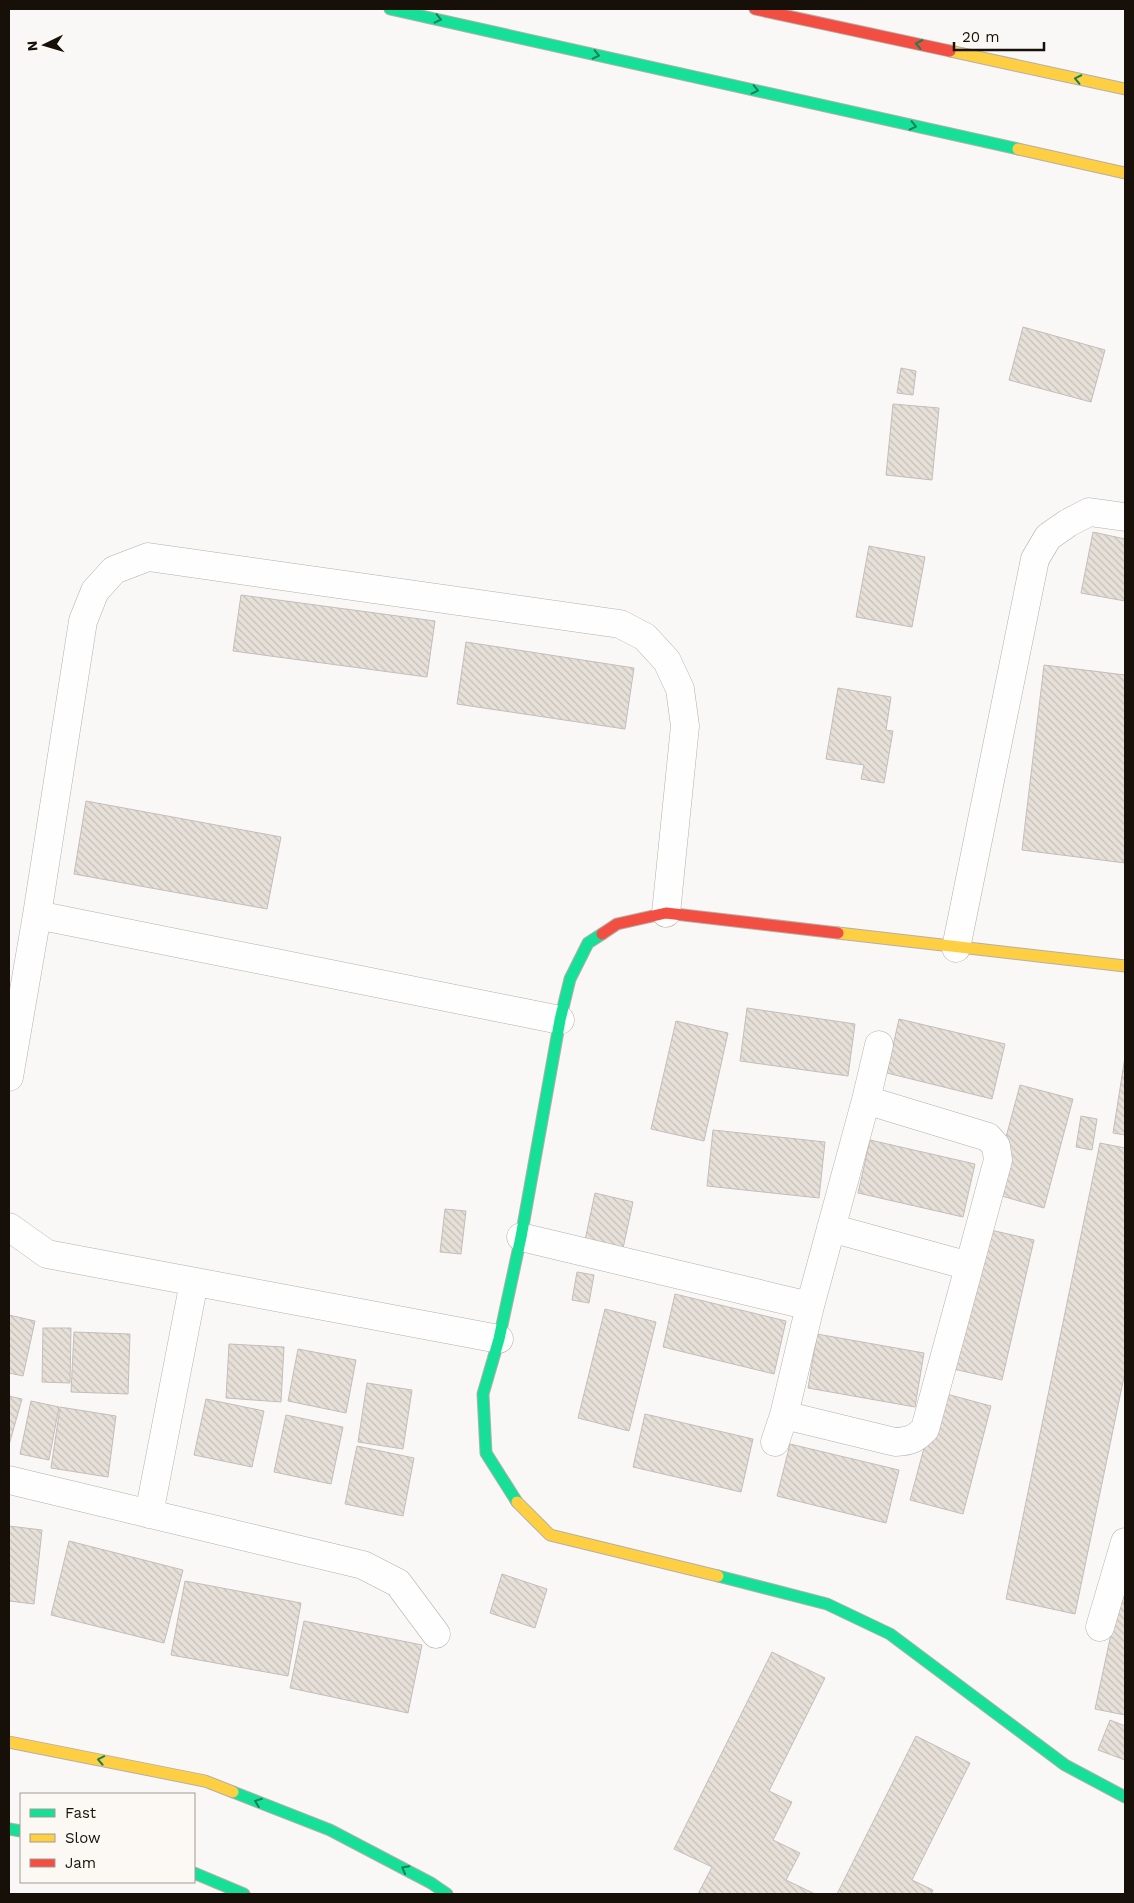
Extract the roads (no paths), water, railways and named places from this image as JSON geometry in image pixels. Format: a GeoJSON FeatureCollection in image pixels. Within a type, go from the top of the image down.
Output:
{"type":"FeatureCollection","features":[{"type":"Feature","properties":{"kind":"street"},"geometry":{"type":"LineString","coordinates":[[390,9],[1125,173]]}},
{"type":"Feature","properties":{"kind":"street"},"geometry":{"type":"LineString","coordinates":[[755,9],[1125,89]]}},
{"type":"Feature","properties":{"kind":"street"},"geometry":{"type":"LineString","coordinates":[[956,948],[1035,559],[1048,537],[1068,522],[1089,512],[1125,517]]}},
{"type":"Feature","properties":{"kind":"street"},"geometry":{"type":"LineString","coordinates":[[9,1077],[37,915],[82,621],[95,591],[114,570],[148,557],[620,624],[645,637],[667,661],[680,689],[685,726],[666,913]]}},
{"type":"Feature","properties":{"kind":"street"},"geometry":{"type":"LineString","coordinates":[[1125,966],[956,948],[666,913],[616,924],[588,943],[570,979],[560,1020],[521,1237],[499,1339],[484,1394],[486,1453],[515,1500],[550,1535],[765,1587],[835,1608],[890,1634],[1064,1765],[1125,1797]]}},
{"type":"Feature","properties":{"kind":"street"},"geometry":{"type":"LineString","coordinates":[[37,915],[560,1020]]}},
{"type":"Feature","properties":{"kind":"street"},"geometry":{"type":"LineString","coordinates":[[775,1442],[784,1416],[810,1306],[879,1046]]}},
{"type":"Feature","properties":{"kind":"street"},"geometry":{"type":"LineString","coordinates":[[784,1416],[895,1442],[916,1438],[925,1429],[998,1160],[996,1146],[988,1137],[866,1100]]}},
{"type":"Feature","properties":{"kind":"street"},"geometry":{"type":"LineString","coordinates":[[9,1227],[47,1254],[499,1339]]}},
{"type":"Feature","properties":{"kind":"street"},"geometry":{"type":"LineString","coordinates":[[831,1228],[969,1266]]}},
{"type":"Feature","properties":{"kind":"street"},"geometry":{"type":"LineString","coordinates":[[521,1237],[810,1306]]}},
{"type":"Feature","properties":{"kind":"street"},"geometry":{"type":"LineString","coordinates":[[149,1514],[194,1282]]}},
{"type":"Feature","properties":{"kind":"street"},"geometry":{"type":"LineString","coordinates":[[9,1480],[363,1565],[398,1583],[436,1634]]}},
{"type":"Feature","properties":{"kind":"street"},"geometry":{"type":"LineString","coordinates":[[1100,1627],[1125,1542]]}},
{"type":"Feature","properties":{"kind":"street"},"geometry":{"type":"LineString","coordinates":[[9,1742],[205,1782],[330,1830],[431,1883],[447,1894]]}},
{"type":"Feature","properties":{"kind":"street"},"geometry":{"type":"LineString","coordinates":[[195,1873],[244,1894]]}}]}
